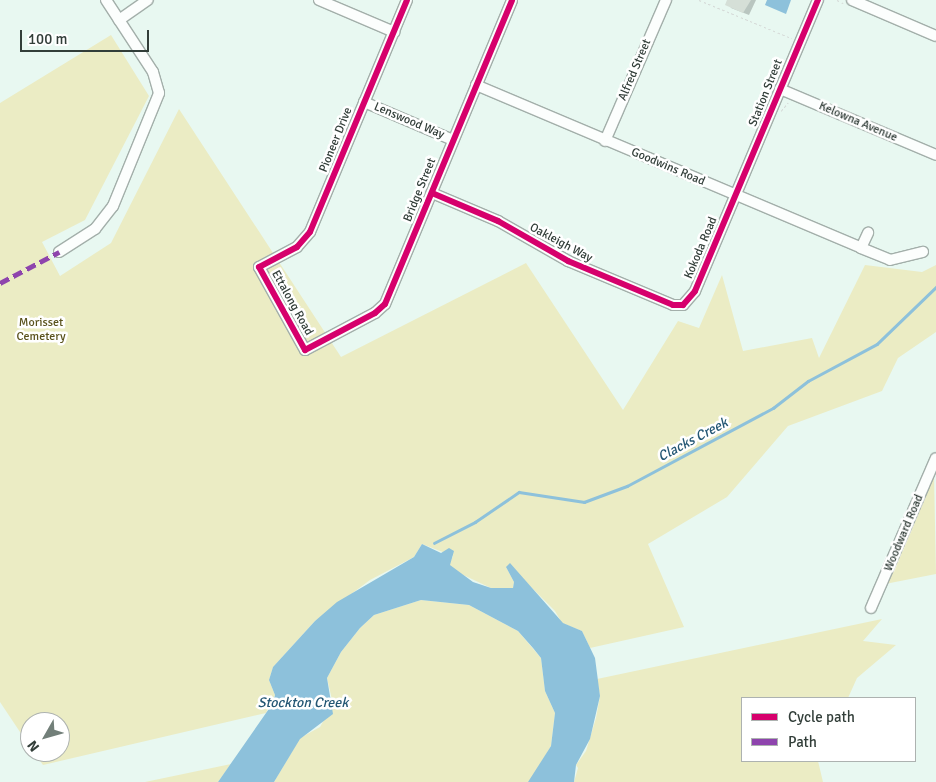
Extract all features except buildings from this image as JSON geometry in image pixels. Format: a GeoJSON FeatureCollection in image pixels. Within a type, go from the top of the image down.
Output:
{"type":"FeatureCollection","features":[{"type":"Feature","properties":{"kind":"street"},"geometry":{"type":"LineString","coordinates":[[59,252],[95,229],[113,206],[159,93],[153,72],[106,0]]}},
{"type":"Feature","properties":{"kind":"street"},"geometry":{"type":"LineString","coordinates":[[119,20],[148,0]]}},
{"type":"Feature","properties":{"kind":"street"},"geometry":{"type":"LineString","coordinates":[[319,0],[394,32]]}},
{"type":"Feature","properties":{"kind":"street","name":"Pioneer Drive"},"geometry":{"type":"LineString","coordinates":[[259,267],[297,247],[310,232],[407,0]]}},
{"type":"Feature","properties":{"kind":"street","name":"Bridge Street"},"geometry":{"type":"LineString","coordinates":[[305,350],[375,314],[385,304],[512,0]]}},
{"type":"Feature","properties":{"kind":"street","name":"Alfred Street"},"geometry":{"type":"LineString","coordinates":[[605,141],[666,0]]}},
{"type":"Feature","properties":{"kind":"street","name":"Station Street"},"geometry":{"type":"LineString","coordinates":[[736,195],[818,0]]}},
{"type":"Feature","properties":{"kind":"street"},"geometry":{"type":"LineString","coordinates":[[852,0],[936,36]]}},
{"type":"Feature","properties":{"kind":"street","name":"Goodwins Road"},"geometry":{"type":"LineString","coordinates":[[476,85],[890,260],[923,252]]}},
{"type":"Feature","properties":{"kind":"street","name":"Kelowna Avenue"},"geometry":{"type":"LineString","coordinates":[[780,89],[936,155]]}},
{"type":"Feature","properties":{"kind":"street","name":"Lenswood Way"},"geometry":{"type":"LineString","coordinates":[[364,102],[454,140]]}},
{"type":"Feature","properties":{"kind":"street","name":"Oakleigh Way"},"geometry":{"type":"LineString","coordinates":[[432,193],[498,220],[568,262],[673,305],[683,305]]}},
{"type":"Feature","properties":{"kind":"street","name":"Kokoda Road"},"geometry":{"type":"LineString","coordinates":[[683,305],[695,291],[736,195]]}},
{"type":"Feature","properties":{"kind":"street"},"geometry":{"type":"LineString","coordinates":[[861,248],[868,233]]}},
{"type":"Feature","properties":{"kind":"street","name":"Ettalong Road"},"geometry":{"type":"LineString","coordinates":[[259,267],[305,350]]}},
{"type":"Feature","properties":{"kind":"street","name":"Woodward Road"},"geometry":{"type":"LineString","coordinates":[[871,608],[936,458]]}},
{"type":"Feature","properties":{"kind":"path"},"geometry":{"type":"LineString","coordinates":[[700,0],[799,42]]}},
{"type":"Feature","properties":{"kind":"green space","name":"Morisset Cemetery"},"geometry":{"type":"Polygon","coordinates":[[[111,35],[149,96],[85,220],[42,242],[60,276],[111,243],[179,109],[341,357],[526,263],[623,410],[678,321],[699,328],[722,275],[743,351],[812,338],[819,358],[865,265],[922,272],[936,265],[936,332],[898,358],[882,391],[788,426],[727,497],[648,544],[684,627],[590,648],[582,631],[562,623],[555,611],[524,580],[506,567],[514,582],[513,588],[491,588],[459,573],[449,565],[453,556],[422,544],[414,557],[370,580],[315,621],[273,667],[269,680],[275,695],[266,713],[70,759],[70,712],[20,712],[20,732],[0,702],[0,103],[111,35]]]}},
{"type":"Feature","properties":{"kind":"green space"},"geometry":{"type":"Polygon","coordinates":[[[934,474],[936,574],[885,584],[934,474]]]}},
{"type":"Feature","properties":{"kind":"green space"},"geometry":{"type":"Polygon","coordinates":[[[421,600],[469,605],[518,631],[541,658],[545,691],[555,713],[551,746],[531,779],[528,782],[274,782],[300,738],[320,727],[333,704],[327,678],[341,652],[360,628],[374,615],[421,600]]]}},
{"type":"Feature","properties":{"kind":"green space"},"geometry":{"type":"Polygon","coordinates":[[[882,619],[863,641],[896,645],[857,678],[848,697],[741,697],[741,762],[818,762],[823,782],[574,782],[578,768],[576,765],[586,751],[596,718],[600,696],[597,679],[882,619]]]}},
{"type":"Feature","properties":{"kind":"green space"},"geometry":{"type":"Polygon","coordinates":[[[41,762],[56,762],[43,765],[41,762]]]}},
{"type":"Feature","properties":{"kind":"green space"},"geometry":{"type":"Polygon","coordinates":[[[231,764],[218,782],[145,782],[231,764]]]}},
{"type":"Feature","properties":{"kind":"water"},"geometry":{"type":"Polygon","coordinates":[[[767,0],[791,0],[786,14],[765,5],[767,0]]]}},
{"type":"Feature","properties":{"kind":"water","name":"Stockton Creek"},"geometry":{"type":"Polygon","coordinates":[[[422,544],[441,553],[449,548],[454,551],[450,565],[473,582],[491,588],[513,588],[514,582],[506,567],[510,563],[563,623],[582,631],[595,658],[600,696],[590,739],[576,765],[574,782],[528,782],[551,746],[555,713],[545,691],[541,658],[533,648],[518,631],[469,605],[421,600],[374,615],[360,628],[341,652],[327,678],[333,714],[300,739],[274,782],[218,782],[273,703],[275,695],[269,680],[273,667],[315,621],[337,602],[414,557],[422,544]]]}},
{"type":"Feature","properties":{"kind":"waterway","name":"Clacks Creek"},"geometry":{"type":"LineString","coordinates":[[434,543],[475,522],[519,492],[584,502],[627,486],[773,408],[808,381],[877,344],[936,287]]}},
{"type":"Feature","properties":{"kind":"marked path"},"geometry":{"type":"LineString","coordinates":[[0,283],[59,252]]}},
{"type":"Feature","properties":{"kind":"cycle path"},"geometry":{"type":"LineString","coordinates":[[407,0],[310,232],[297,247],[259,267],[305,350],[375,313],[385,304],[512,0]]}},
{"type":"Feature","properties":{"kind":"cycle path"},"geometry":{"type":"LineString","coordinates":[[432,193],[498,221],[568,261],[673,305],[683,305],[695,291],[818,0]]}}]}
